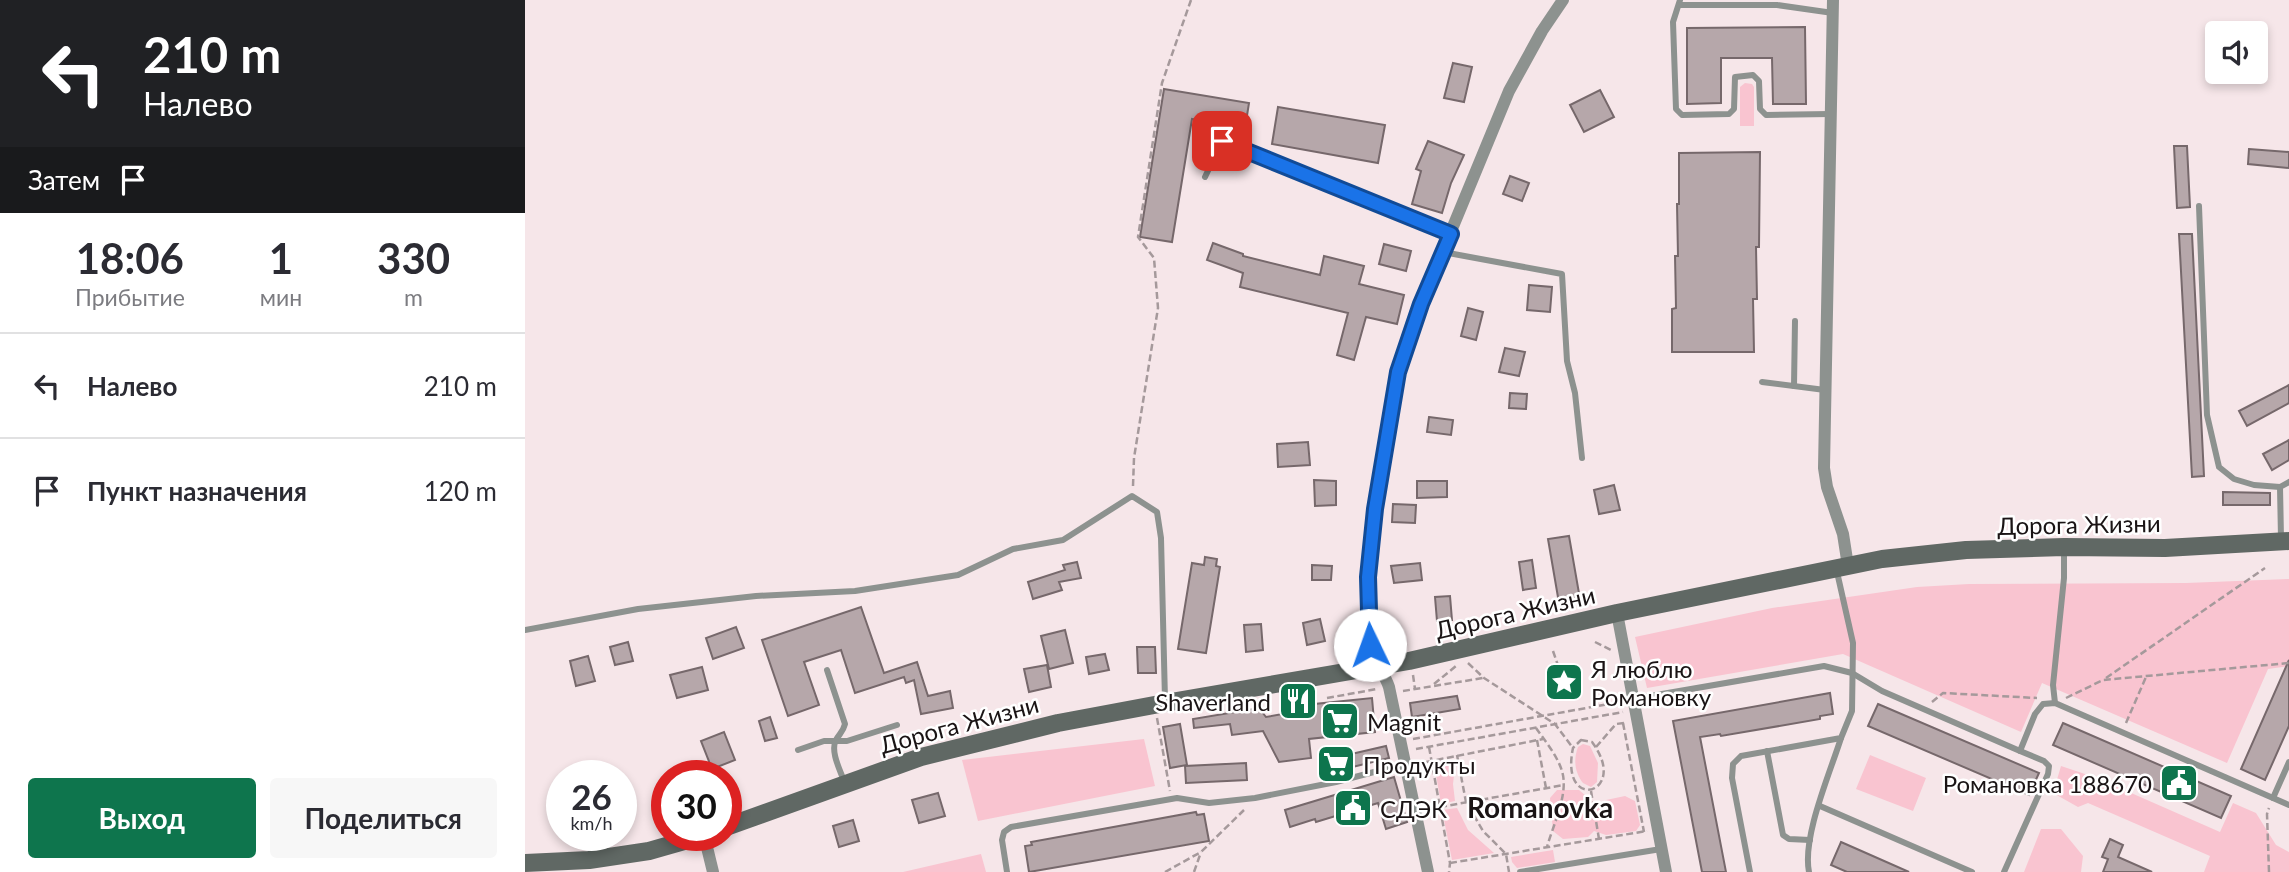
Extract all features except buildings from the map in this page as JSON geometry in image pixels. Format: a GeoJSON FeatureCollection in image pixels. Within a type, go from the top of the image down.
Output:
{"type":"FeatureCollection","features":[{"type":"Feature","properties":{"kind":"main road","name":"Дорога Жизни"},"geometry":{"type":"LineString","coordinates":[[742,821],[921,757],[1058,723],[1378,666],[1617,613],[1882,559],[1966,550],[2165,548],[2285,541]]}},
{"type":"Feature","properties":{"kind":"main road"},"geometry":{"type":"LineString","coordinates":[[525,863],[545,867],[651,850]]}},
{"type":"Feature","properties":{"kind":"street"},"geometry":{"type":"LineString","coordinates":[[1428,872],[1389,687],[1372,656],[1367,627],[1368,577],[1375,509],[1398,372],[1421,304],[1509,91],[1542,31],[1563,0]]}},
{"type":"Feature","properties":{"kind":"street"},"geometry":{"type":"LineString","coordinates":[[1833,6],[1824,468],[1827,487],[1843,534],[1842,567]]}},
{"type":"Feature","properties":{"kind":"street"},"geometry":{"type":"LineString","coordinates":[[1617,613],[1666,872]]}},
{"type":"Feature","properties":{"kind":"street"},"geometry":{"type":"LineString","coordinates":[[708,851],[713,872]]}},
{"type":"Feature","properties":{"kind":"lane"},"geometry":{"type":"LineString","coordinates":[[1831,114],[1766,114],[1760,109],[1759,81],[1753,75],[1735,77],[1734,109],[1729,114],[1678,113],[1673,22],[1680,3],[1777,2],[1833,6]]}},
{"type":"Feature","properties":{"kind":"lane"},"geometry":{"type":"LineString","coordinates":[[1205,177],[1222,141],[1451,234]]}},
{"type":"Feature","properties":{"kind":"lane"},"geometry":{"type":"LineString","coordinates":[[2199,206],[2207,415],[2219,467],[2234,479],[2254,485],[2280,487],[2289,482]]}},
{"type":"Feature","properties":{"kind":"lane"},"geometry":{"type":"LineString","coordinates":[[1443,252],[1562,274],[1567,361],[1575,393],[1582,458]]}},
{"type":"Feature","properties":{"kind":"lane"},"geometry":{"type":"LineString","coordinates":[[1794,386],[1795,321]]}},
{"type":"Feature","properties":{"kind":"lane"},"geometry":{"type":"LineString","coordinates":[[1762,382],[1825,390]]}},
{"type":"Feature","properties":{"kind":"lane"},"geometry":{"type":"LineString","coordinates":[[2280,487],[2285,541]]}},
{"type":"Feature","properties":{"kind":"lane"},"geometry":{"type":"LineString","coordinates":[[525,630],[638,609],[756,596],[855,591],[958,575],[1013,549],[1063,540],[1132,496],[1157,512],[1161,538],[1160,704]]}},
{"type":"Feature","properties":{"kind":"lane"},"geometry":{"type":"LineString","coordinates":[[2055,703],[2053,685],[2064,578],[2064,547]]}},
{"type":"Feature","properties":{"kind":"lane"},"geometry":{"type":"LineString","coordinates":[[1809,872],[1809,840],[1841,738],[1852,712],[1853,643],[1842,567]]}},
{"type":"Feature","properties":{"kind":"lane"},"geometry":{"type":"LineString","coordinates":[[1635,710],[1823,666],[1852,673],[1882,691],[2043,761],[2049,766],[2048,775],[2004,872]]}},
{"type":"Feature","properties":{"kind":"lane"},"geometry":{"type":"LineString","coordinates":[[827,670],[845,724],[843,732],[835,741],[834,750],[845,783]]}},
{"type":"Feature","properties":{"kind":"lane"},"geometry":{"type":"LineString","coordinates":[[2020,751],[2035,714],[2043,704],[2055,703],[2289,805]]}},
{"type":"Feature","properties":{"kind":"lane"},"geometry":{"type":"LineString","coordinates":[[798,750],[824,741],[847,741],[897,725]]}},
{"type":"Feature","properties":{"kind":"lane"},"geometry":{"type":"LineString","coordinates":[[1750,872],[1732,779],[1733,764],[1741,756],[1841,738]]}},
{"type":"Feature","properties":{"kind":"lane"},"geometry":{"type":"LineString","coordinates":[[1767,751],[1783,835],[1789,839],[1809,840]]}},
{"type":"Feature","properties":{"kind":"lane"},"geometry":{"type":"LineString","coordinates":[[1007,872],[1002,839],[1004,832],[1011,828],[1177,798],[1209,803],[1255,798],[1336,782],[1403,756]]}},
{"type":"Feature","properties":{"kind":"lane"},"geometry":{"type":"LineString","coordinates":[[2273,799],[2289,762]]}},
{"type":"Feature","properties":{"kind":"lane"},"geometry":{"type":"LineString","coordinates":[[1820,806],[1972,872]]}},
{"type":"Feature","properties":{"kind":"lane"},"geometry":{"type":"LineString","coordinates":[[1520,872],[1661,849]]}},
{"type":"Feature","properties":{"kind":"path"},"geometry":{"type":"LineString","coordinates":[[1132,496],[1134,458],[1158,307],[1154,258],[1138,237],[1162,83],[1191,0]]}},
{"type":"Feature","properties":{"kind":"path"},"geometry":{"type":"LineString","coordinates":[[1923,709],[1943,693],[2040,698],[2055,703],[2103,680],[2266,568]]}},
{"type":"Feature","properties":{"kind":"path"},"geometry":{"type":"LineString","coordinates":[[1553,651],[1562,677]]}},
{"type":"Feature","properties":{"kind":"path"},"geometry":{"type":"LineString","coordinates":[[1468,663],[1484,678],[1555,724],[1573,748]]}},
{"type":"Feature","properties":{"kind":"path"},"geometry":{"type":"LineString","coordinates":[[2103,680],[2289,663]]}},
{"type":"Feature","properties":{"kind":"path"},"geometry":{"type":"LineString","coordinates":[[1432,686],[1459,664]]}},
{"type":"Feature","properties":{"kind":"path"},"geometry":{"type":"LineString","coordinates":[[1411,671],[1415,689]]}},
{"type":"Feature","properties":{"kind":"path"},"geometry":{"type":"LineString","coordinates":[[2122,732],[2147,676]]}},
{"type":"Feature","properties":{"kind":"path"},"geometry":{"type":"LineString","coordinates":[[1400,691],[1484,678]]}},
{"type":"Feature","properties":{"kind":"path"},"geometry":{"type":"LineString","coordinates":[[1327,698],[1376,690]]}},
{"type":"Feature","properties":{"kind":"path"},"geometry":{"type":"LineString","coordinates":[[1160,704],[1168,784]]}},
{"type":"Feature","properties":{"kind":"path"},"geometry":{"type":"LineString","coordinates":[[1403,756],[1542,716],[1635,710]]}},
{"type":"Feature","properties":{"kind":"path"},"geometry":{"type":"LineString","coordinates":[[1596,747],[1616,724],[1623,723],[1635,710]]}},
{"type":"Feature","properties":{"kind":"path"},"geometry":{"type":"LineString","coordinates":[[1403,756],[1429,747],[1635,710]]}},
{"type":"Feature","properties":{"kind":"path"},"geometry":{"type":"LineString","coordinates":[[1623,723],[1644,832]]}},
{"type":"Feature","properties":{"kind":"path"},"geometry":{"type":"LineString","coordinates":[[1536,728],[1559,762],[1563,774],[1564,785],[1547,847]]}},
{"type":"Feature","properties":{"kind":"path"},"geometry":{"type":"LineString","coordinates":[[1403,756],[1431,760],[1543,739]]}},
{"type":"Feature","properties":{"kind":"path"},"geometry":{"type":"LineString","coordinates":[[1537,740],[1546,788]]}},
{"type":"Feature","properties":{"kind":"path"},"geometry":{"type":"LineString","coordinates":[[1587,740],[1596,747],[1602,762],[1602,775],[1601,783],[1591,791],[1585,791],[1575,779],[1571,769],[1573,748],[1576,743],[1587,740]]}},
{"type":"Feature","properties":{"kind":"path"},"geometry":{"type":"LineString","coordinates":[[1429,747],[1450,863],[1449,872]]}},
{"type":"Feature","properties":{"kind":"path"},"geometry":{"type":"LineString","coordinates":[[1457,755],[1466,803],[1483,831],[1506,854],[1509,872]]}},
{"type":"Feature","properties":{"kind":"path"},"geometry":{"type":"LineString","coordinates":[[1440,807],[1564,785]]}},
{"type":"Feature","properties":{"kind":"path"},"geometry":{"type":"LineString","coordinates":[[1591,791],[1599,839]]}},
{"type":"Feature","properties":{"kind":"path"},"geometry":{"type":"LineString","coordinates":[[1165,872],[1201,852],[1255,798]]}},
{"type":"Feature","properties":{"kind":"path"},"geometry":{"type":"LineString","coordinates":[[2269,872],[2267,814],[2273,799]]}},
{"type":"Feature","properties":{"kind":"path"},"geometry":{"type":"LineString","coordinates":[[1450,863],[1650,830]]}},
{"type":"Feature","properties":{"kind":"path"},"geometry":{"type":"LineString","coordinates":[[1194,872],[1201,852]]}},
{"type":"Feature","properties":{"kind":"shaded area"},"geometry":{"type":"Polygon","coordinates":[[[1745,83],[1754,87],[1754,126],[1740,126],[1740,87],[1745,83]]]}},
{"type":"Feature","properties":{"kind":"shaded area"},"geometry":{"type":"Polygon","coordinates":[[[2289,579],[2289,666],[2268,669],[2227,763],[2042,683],[2021,732],[1843,654],[1647,688],[1635,637],[1772,608],[1917,587],[2289,579]]]}},
{"type":"Feature","properties":{"kind":"shaded area"},"geometry":{"type":"Polygon","coordinates":[[[1144,739],[1155,786],[978,821],[962,760],[1144,739]]]}},
{"type":"Feature","properties":{"kind":"shaded area"},"geometry":{"type":"Polygon","coordinates":[[[1583,744],[1590,746],[1598,763],[1597,782],[1591,787],[1583,783],[1576,766],[1578,747],[1583,744]]]}},
{"type":"Feature","properties":{"kind":"shaded area"},"geometry":{"type":"Polygon","coordinates":[[[1870,755],[1926,778],[1913,811],[1856,789],[1870,755]]]}},
{"type":"Feature","properties":{"kind":"shaded area"},"geometry":{"type":"Polygon","coordinates":[[[1451,761],[1455,767],[1455,801],[1441,804],[1434,763],[1451,761]]]}},
{"type":"Feature","properties":{"kind":"shaded area"},"geometry":{"type":"Polygon","coordinates":[[[2061,766],[2097,778],[2220,832],[2233,803],[2256,813],[2276,845],[2289,852],[2289,872],[2204,872],[2210,856],[2088,803],[2078,807],[2053,793],[2061,766]]]}},
{"type":"Feature","properties":{"kind":"shaded area"},"geometry":{"type":"Polygon","coordinates":[[[1557,790],[1579,790],[1599,807],[1606,800],[1625,796],[1635,801],[1640,825],[1636,831],[1606,835],[1594,831],[1588,837],[1563,839],[1553,831],[1550,798],[1557,790]]]}},
{"type":"Feature","properties":{"kind":"shaded area"},"geometry":{"type":"Polygon","coordinates":[[[1457,808],[1468,830],[1494,853],[1452,860],[1442,810],[1457,808]]]}},
{"type":"Feature","properties":{"kind":"shaded area"},"geometry":{"type":"Polygon","coordinates":[[[2041,829],[2061,829],[2083,856],[2081,872],[2024,872],[2041,829]]]}},
{"type":"Feature","properties":{"kind":"shaded area"},"geometry":{"type":"Polygon","coordinates":[[[1553,850],[1555,862],[1517,868],[1512,862],[1511,857],[1553,850]]]}},
{"type":"Feature","properties":{"kind":"shaded area"},"geometry":{"type":"Polygon","coordinates":[[[981,854],[986,872],[903,872],[981,854]]]}},
{"type":"Feature","properties":{"kind":"place","name":"Я люблю Романовку"},"geometry":{"type":"Point","coordinates":[1564,682]}},
{"type":"Feature","properties":{"kind":"place","name":"Shaverland"},"geometry":{"type":"Point","coordinates":[1298,701]}},
{"type":"Feature","properties":{"kind":"place","name":"Magnit"},"geometry":{"type":"Point","coordinates":[1340,721]}},
{"type":"Feature","properties":{"kind":"place","name":"Продукты"},"geometry":{"type":"Point","coordinates":[1336,764]}},
{"type":"Feature","properties":{"kind":"place","name":"Романовка 188670"},"geometry":{"type":"Point","coordinates":[2179,783]}},
{"type":"Feature","properties":{"kind":"place","name":"СДЭК"},"geometry":{"type":"Point","coordinates":[1353,808]}},
{"type":"Feature","properties":{"kind":"district","name":"Romanovka"},"geometry":{"type":"Point","coordinates":[1540,807]}},
{"type":"Feature","properties":{"kind":"route"},"geometry":{"type":"LineString","coordinates":[[1222,141],[1451,234],[1421,304],[1398,372],[1375,509],[1368,577],[1367,627],[1370,645]]}}]}
